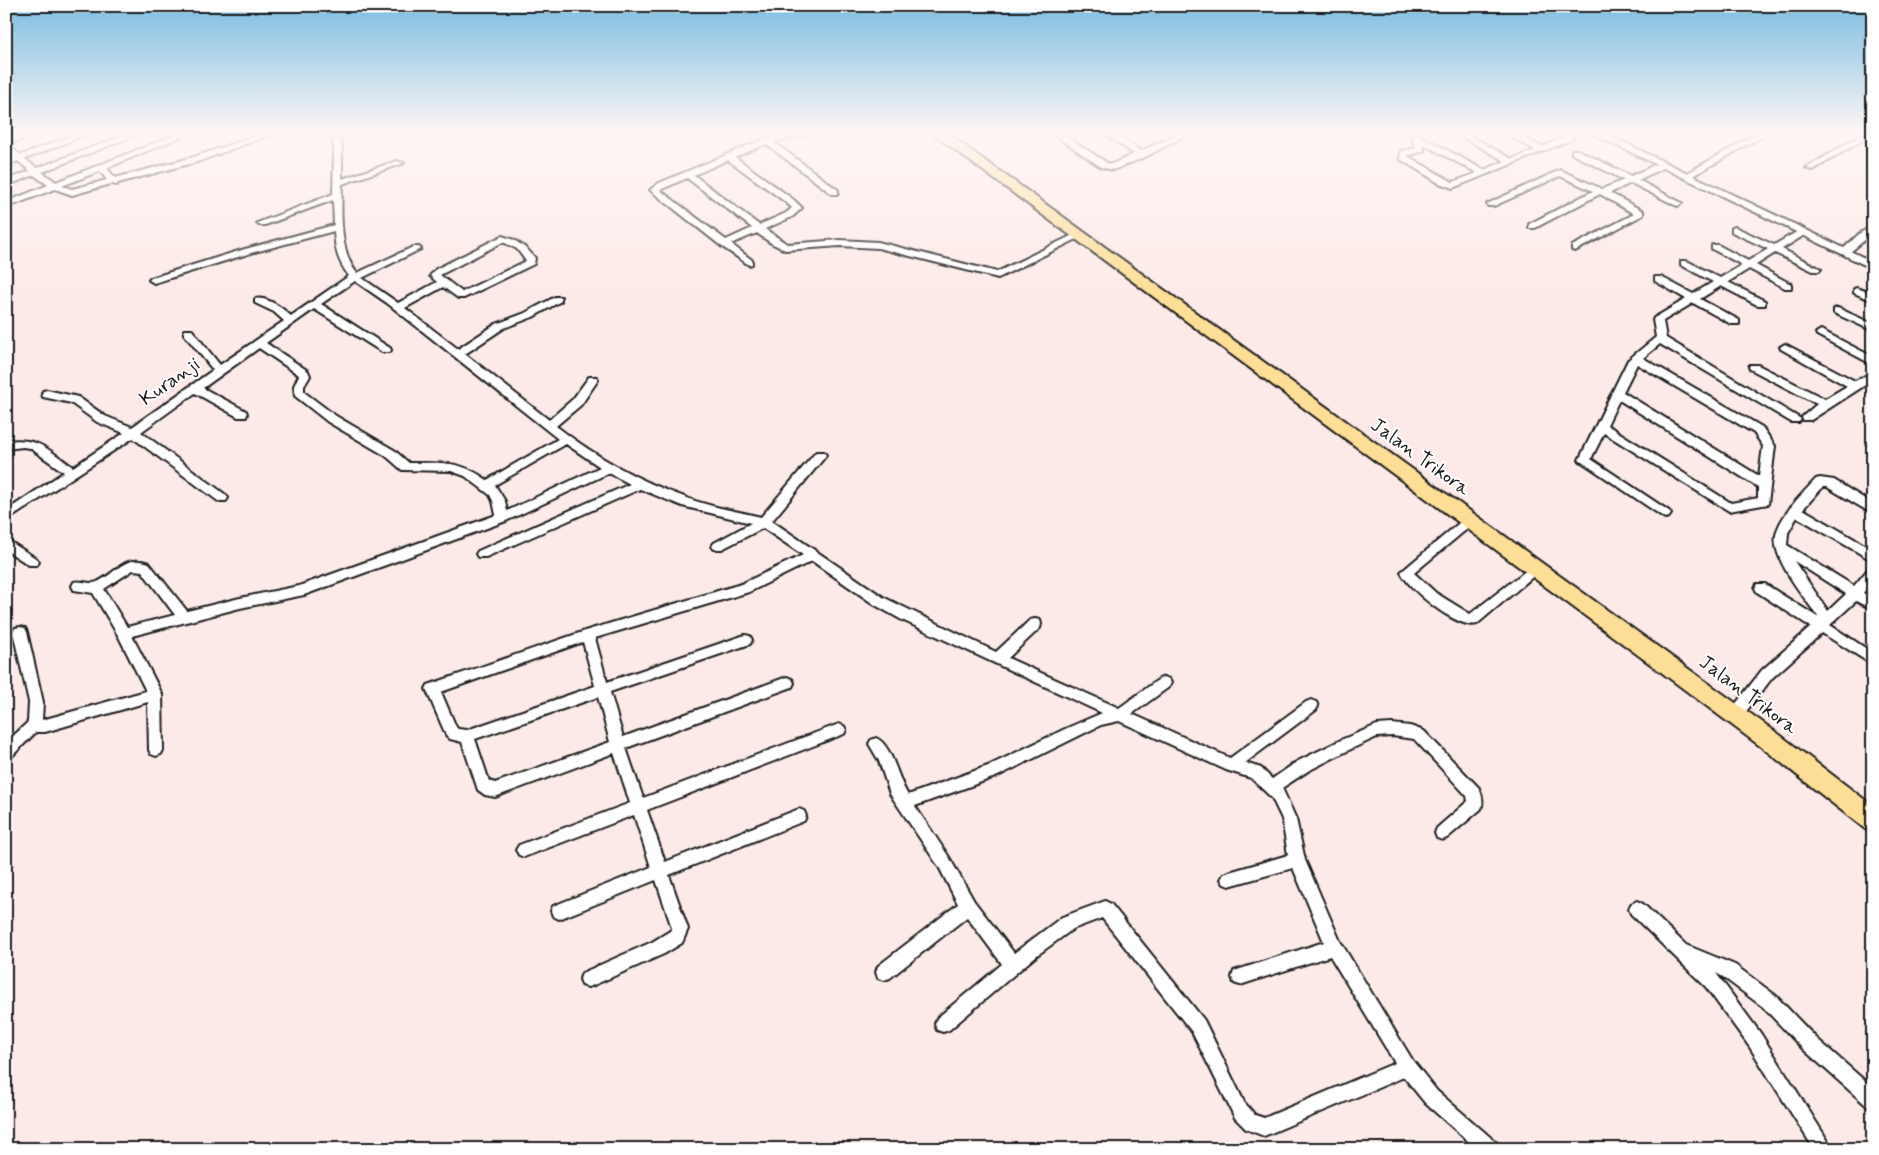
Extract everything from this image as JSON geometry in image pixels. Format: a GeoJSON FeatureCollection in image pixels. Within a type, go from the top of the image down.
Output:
{"type":"FeatureCollection","features":[{"type":"Feature","properties":{"kind":"main road","name":"Jalan Trikora"},"geometry":{"type":"LineString","coordinates":[[1014,187],[1736,714],[1873,821]]}},
{"type":"Feature","properties":{"kind":"street"},"geometry":{"type":"LineString","coordinates":[[6,205],[50,187]]}},
{"type":"Feature","properties":{"kind":"street"},"geometry":{"type":"LineString","coordinates":[[58,187],[64,191],[72,192],[93,187]]}},
{"type":"Feature","properties":{"kind":"street"},"geometry":{"type":"LineString","coordinates":[[337,187],[340,249],[346,266],[355,277],[398,307],[566,439],[609,468],[640,484],[686,503],[764,522],[878,601],[998,659],[1231,765],[1256,773],[1277,793],[1289,819],[1297,860],[1334,947],[1407,1067],[1431,1096],[1484,1140],[1491,1149]]}},
{"type":"Feature","properties":{"kind":"street"},"geometry":{"type":"LineString","coordinates":[[659,187],[654,191],[749,262]]}},
{"type":"Feature","properties":{"kind":"street"},"geometry":{"type":"LineString","coordinates":[[705,187],[774,242],[784,247],[840,243],[878,245],[998,275],[1080,235]]}},
{"type":"Feature","properties":{"kind":"street"},"geometry":{"type":"LineString","coordinates":[[724,244],[796,210],[796,206],[769,187]]}},
{"type":"Feature","properties":{"kind":"street"},"geometry":{"type":"LineString","coordinates":[[828,187],[835,192]]}},
{"type":"Feature","properties":{"kind":"street"},"geometry":{"type":"LineString","coordinates":[[1491,204],[1528,187]]}},
{"type":"Feature","properties":{"kind":"street"},"geometry":{"type":"LineString","coordinates":[[1576,248],[1640,214],[1592,187]]}},
{"type":"Feature","properties":{"kind":"street"},"geometry":{"type":"LineString","coordinates":[[1532,226],[1608,187]]}},
{"type":"Feature","properties":{"kind":"street"},"geometry":{"type":"LineString","coordinates":[[1646,187],[1678,203]]}},
{"type":"Feature","properties":{"kind":"street"},"geometry":{"type":"LineString","coordinates":[[1709,187],[1873,266]]}},
{"type":"Feature","properties":{"kind":"street"},"geometry":{"type":"LineString","coordinates":[[262,223],[337,195]]}},
{"type":"Feature","properties":{"kind":"street"},"geometry":{"type":"LineString","coordinates":[[154,280],[248,251],[339,227]]}},
{"type":"Feature","properties":{"kind":"street"},"geometry":{"type":"LineString","coordinates":[[1735,230],[1816,269]]}},
{"type":"Feature","properties":{"kind":"street"},"geometry":{"type":"LineString","coordinates":[[1845,252],[1863,235],[1873,230]]}},
{"type":"Feature","properties":{"kind":"street"},"geometry":{"type":"LineString","coordinates":[[1660,339],[1658,320],[1803,232]]}},
{"type":"Feature","properties":{"kind":"street"},"geometry":{"type":"LineString","coordinates":[[500,240],[506,240],[532,259],[529,264],[462,296],[443,283],[435,276],[436,274],[500,240]]}},
{"type":"Feature","properties":{"kind":"street"},"geometry":{"type":"LineString","coordinates":[[1715,247],[1788,286]]}},
{"type":"Feature","properties":{"kind":"street","name":"Kuranji"},"geometry":{"type":"LineString","coordinates":[[6,517],[133,432],[355,277],[416,249]]}},
{"type":"Feature","properties":{"kind":"street"},"geometry":{"type":"LineString","coordinates":[[1684,263],[1761,303]]}},
{"type":"Feature","properties":{"kind":"street"},"geometry":{"type":"LineString","coordinates":[[1658,279],[1735,322]]}},
{"type":"Feature","properties":{"kind":"street"},"geometry":{"type":"LineString","coordinates":[[398,307],[443,283]]}},
{"type":"Feature","properties":{"kind":"street"},"geometry":{"type":"LineString","coordinates":[[1857,291],[1873,298]]}},
{"type":"Feature","properties":{"kind":"street"},"geometry":{"type":"LineString","coordinates":[[458,354],[500,326],[529,315],[558,299]]}},
{"type":"Feature","properties":{"kind":"street"},"geometry":{"type":"LineString","coordinates":[[258,301],[278,310],[290,321]]}},
{"type":"Feature","properties":{"kind":"street"},"geometry":{"type":"LineString","coordinates":[[314,304],[386,350]]}},
{"type":"Feature","properties":{"kind":"street"},"geometry":{"type":"LineString","coordinates":[[1838,311],[1873,328]]}},
{"type":"Feature","properties":{"kind":"street"},"geometry":{"type":"LineString","coordinates":[[188,332],[219,371]]}},
{"type":"Feature","properties":{"kind":"street"},"geometry":{"type":"LineString","coordinates":[[1821,333],[1873,362]]}},
{"type":"Feature","properties":{"kind":"street"},"geometry":{"type":"LineString","coordinates":[[1660,339],[1635,358],[1585,460],[1665,514]]}},
{"type":"Feature","properties":{"kind":"street"},"geometry":{"type":"LineString","coordinates":[[1660,339],[1796,419]]}},
{"type":"Feature","properties":{"kind":"street"},"geometry":{"type":"LineString","coordinates":[[258,343],[304,373],[305,376],[299,386],[299,393],[340,424],[390,453],[400,464],[410,468],[451,467],[469,473],[488,486],[499,500],[502,518]]}},
{"type":"Feature","properties":{"kind":"street"},"geometry":{"type":"LineString","coordinates":[[1785,347],[1855,386]]}},
{"type":"Feature","properties":{"kind":"street"},"geometry":{"type":"LineString","coordinates":[[1601,426],[1729,507],[1764,500],[1769,446],[1758,430],[1635,358]]}},
{"type":"Feature","properties":{"kind":"street"},"geometry":{"type":"LineString","coordinates":[[1754,367],[1825,404]]}},
{"type":"Feature","properties":{"kind":"street"},"geometry":{"type":"LineString","coordinates":[[1807,417],[1873,375]]}},
{"type":"Feature","properties":{"kind":"street"},"geometry":{"type":"LineString","coordinates":[[549,426],[577,402],[593,380]]}},
{"type":"Feature","properties":{"kind":"street"},"geometry":{"type":"LineString","coordinates":[[194,388],[242,414]]}},
{"type":"Feature","properties":{"kind":"street"},"geometry":{"type":"LineString","coordinates":[[1617,393],[1764,485]]}},
{"type":"Feature","properties":{"kind":"street"},"geometry":{"type":"LineString","coordinates":[[47,394],[74,400],[101,419],[133,432],[222,498]]}},
{"type":"Feature","properties":{"kind":"street"},"geometry":{"type":"LineString","coordinates":[[492,482],[566,439]]}},
{"type":"Feature","properties":{"kind":"street"},"geometry":{"type":"LineString","coordinates":[[6,445],[23,443],[33,445],[72,472]]}},
{"type":"Feature","properties":{"kind":"street"},"geometry":{"type":"LineString","coordinates":[[718,546],[764,522],[820,455]]}},
{"type":"Feature","properties":{"kind":"street"},"geometry":{"type":"LineString","coordinates":[[124,633],[184,617],[300,591],[502,518],[609,468]]}},
{"type":"Feature","properties":{"kind":"street"},"geometry":{"type":"LineString","coordinates":[[1825,624],[1789,564],[1781,547],[1782,533],[1796,510],[1818,483],[1823,481],[1873,510]]}},
{"type":"Feature","properties":{"kind":"street"},"geometry":{"type":"LineString","coordinates":[[482,554],[640,484]]}},
{"type":"Feature","properties":{"kind":"street"},"geometry":{"type":"LineString","coordinates":[[1796,510],[1873,556]]}},
{"type":"Feature","properties":{"kind":"street"},"geometry":{"type":"LineString","coordinates":[[1469,521],[1407,572],[1408,578],[1422,590],[1464,618],[1472,620],[1536,569]]}},
{"type":"Feature","properties":{"kind":"street"},"geometry":{"type":"LineString","coordinates":[[6,544],[33,562]]}},
{"type":"Feature","properties":{"kind":"street"},"geometry":{"type":"LineString","coordinates":[[1781,547],[1873,605]]}},
{"type":"Feature","properties":{"kind":"street"},"geometry":{"type":"LineString","coordinates":[[745,640],[467,736],[459,736],[451,730],[433,689],[588,635],[745,588],[812,556]]}},
{"type":"Feature","properties":{"kind":"street"},"geometry":{"type":"LineString","coordinates":[[78,586],[96,588],[131,565],[145,566],[184,617]]}},
{"type":"Feature","properties":{"kind":"street"},"geometry":{"type":"LineString","coordinates":[[1736,714],[1767,674],[1825,624],[1873,571]]}},
{"type":"Feature","properties":{"kind":"street"},"geometry":{"type":"LineString","coordinates":[[96,588],[124,633],[155,694],[156,750]]}},
{"type":"Feature","properties":{"kind":"street"},"geometry":{"type":"LineString","coordinates":[[1761,588],[1825,624],[1873,660]]}},
{"type":"Feature","properties":{"kind":"street"},"geometry":{"type":"LineString","coordinates":[[998,659],[1034,624]]}},
{"type":"Feature","properties":{"kind":"street"},"geometry":{"type":"LineString","coordinates":[[6,753],[35,724],[36,702],[20,632]]}},
{"type":"Feature","properties":{"kind":"street"},"geometry":{"type":"LineString","coordinates":[[588,635],[618,745],[662,870],[680,929],[679,934],[658,948],[588,979]]}},
{"type":"Feature","properties":{"kind":"street"},"geometry":{"type":"LineString","coordinates":[[467,736],[483,785],[490,790],[495,790],[787,683]]}},
{"type":"Feature","properties":{"kind":"street"},"geometry":{"type":"LineString","coordinates":[[905,803],[993,771],[1098,720],[1121,714],[1164,683]]}},
{"type":"Feature","properties":{"kind":"street"},"geometry":{"type":"LineString","coordinates":[[35,724],[37,726],[45,726],[155,694]]}},
{"type":"Feature","properties":{"kind":"street"},"geometry":{"type":"LineString","coordinates":[[1231,765],[1312,706]]}},
{"type":"Feature","properties":{"kind":"street"},"geometry":{"type":"LineString","coordinates":[[524,850],[839,730]]}},
{"type":"Feature","properties":{"kind":"street"},"geometry":{"type":"LineString","coordinates":[[1271,788],[1303,766],[1348,743],[1356,742],[1379,731],[1412,732],[1419,735],[1474,793],[1476,804],[1442,833]]}},
{"type":"Feature","properties":{"kind":"street"},"geometry":{"type":"LineString","coordinates":[[876,744],[884,759],[895,789],[944,862],[968,906],[1013,965]]}},
{"type":"Feature","properties":{"kind":"street"},"geometry":{"type":"LineString","coordinates":[[558,911],[799,816]]}},
{"type":"Feature","properties":{"kind":"street"},"geometry":{"type":"LineString","coordinates":[[1229,879],[1297,860]]}},
{"type":"Feature","properties":{"kind":"street"},"geometry":{"type":"LineString","coordinates":[[884,972],[968,906]]}},
{"type":"Feature","properties":{"kind":"street"},"geometry":{"type":"LineString","coordinates":[[943,1024],[1030,950],[1068,923],[1105,909],[1198,1026],[1238,1108],[1245,1118],[1254,1125],[1264,1127],[1407,1067]]}},
{"type":"Feature","properties":{"kind":"street"},"geometry":{"type":"LineString","coordinates":[[1638,909],[1712,981],[1756,1040],[1824,1149]]}},
{"type":"Feature","properties":{"kind":"street"},"geometry":{"type":"LineString","coordinates":[[1240,977],[1334,947]]}},
{"type":"Feature","properties":{"kind":"street"},"geometry":{"type":"LineString","coordinates":[[1679,949],[1729,971],[1769,1001],[1809,1043],[1873,1100]]}}]}
